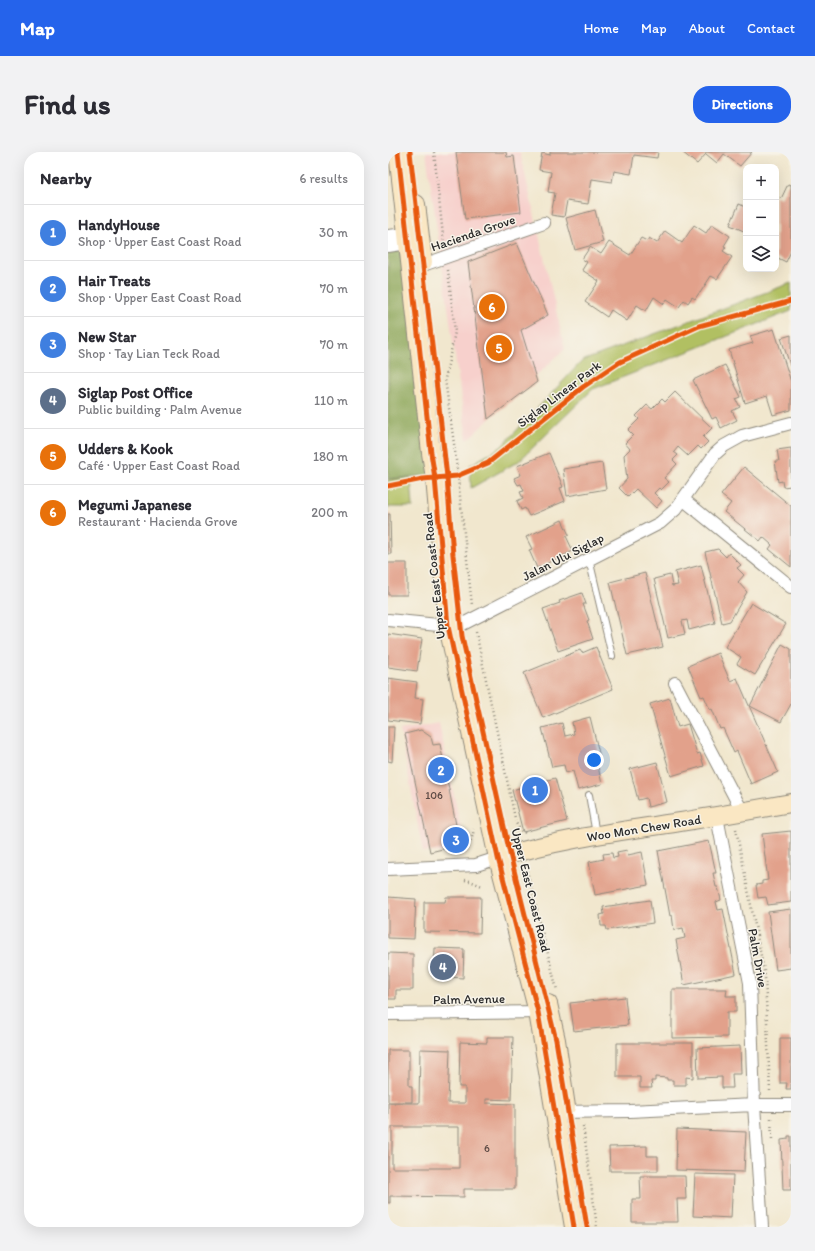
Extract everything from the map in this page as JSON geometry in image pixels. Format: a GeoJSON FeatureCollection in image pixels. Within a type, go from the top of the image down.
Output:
{"type":"FeatureCollection","features":[{"type":"Feature","properties":{"kind":"main road","name":"Upper East Coast Road"},"geometry":{"type":"LineString","coordinates":[[398,152],[412,239],[456,476],[463,617]]}},
{"type":"Feature","properties":{"kind":"main road","name":"Upper East Coast Road"},"geometry":{"type":"LineString","coordinates":[[410,152],[412,239]]}},
{"type":"Feature","properties":{"kind":"main road","name":"Upper East Coast Road"},"geometry":{"type":"LineString","coordinates":[[417,266],[431,453],[435,478],[463,617],[504,856],[544,1012],[561,1112],[587,1227]]}},
{"type":"Feature","properties":{"kind":"main road","name":"Woo Mon Chew Road"},"geometry":{"type":"LineString","coordinates":[[504,856],[537,846],[596,835],[717,817],[742,811],[791,803]]}},
{"type":"Feature","properties":{"kind":"main road","name":"Upper East Coast Road"},"geometry":{"type":"LineString","coordinates":[[561,1112],[574,1227]]}},
{"type":"Feature","properties":{"kind":"street","name":"Hacienda Grove"},"geometry":{"type":"LineString","coordinates":[[417,266],[544,223]]}},
{"type":"Feature","properties":{"kind":"street"},"geometry":{"type":"LineString","coordinates":[[388,236],[412,239]]}},
{"type":"Feature","properties":{"kind":"street"},"geometry":{"type":"LineString","coordinates":[[388,246],[412,239]]}},
{"type":"Feature","properties":{"kind":"street","name":"Jalan Ulu Siglap"},"geometry":{"type":"LineString","coordinates":[[463,617],[589,559],[660,523],[684,500],[715,454],[727,443],[742,436],[791,423]]}},
{"type":"Feature","properties":{"kind":"street"},"geometry":{"type":"LineString","coordinates":[[684,500],[791,587]]}},
{"type":"Feature","properties":{"kind":"street","name":"Upper East Coast Road"},"geometry":{"type":"LineString","coordinates":[[388,620],[463,617]]}},
{"type":"Feature","properties":{"kind":"street"},"geometry":{"type":"LineString","coordinates":[[675,683],[742,811]]}},
{"type":"Feature","properties":{"kind":"street","name":"Palm Drive"},"geometry":{"type":"LineString","coordinates":[[717,817],[750,984],[754,1105],[762,1227]]}},
{"type":"Feature","properties":{"kind":"street"},"geometry":{"type":"LineString","coordinates":[[388,870],[476,865],[504,856]]}},
{"type":"Feature","properties":{"kind":"street","name":"Palm Avenue"},"geometry":{"type":"LineString","coordinates":[[388,1014],[544,1012]]}},
{"type":"Feature","properties":{"kind":"street"},"geometry":{"type":"LineString","coordinates":[[561,1112],[791,1105]]}},
{"type":"Feature","properties":{"kind":"lane"},"geometry":{"type":"LineString","coordinates":[[589,559],[612,656]]}},
{"type":"Feature","properties":{"kind":"lane"},"geometry":{"type":"LineString","coordinates":[[589,795],[596,835]]}},
{"type":"Feature","properties":{"kind":"path"},"geometry":{"type":"LineString","coordinates":[[434,152],[455,332],[445,379],[456,476],[463,617],[516,823],[520,830],[518,832]]}},
{"type":"Feature","properties":{"kind":"path"},"geometry":{"type":"LineString","coordinates":[[463,617],[479,602]]}},
{"type":"Feature","properties":{"kind":"path"},"geometry":{"type":"LineString","coordinates":[[525,865],[558,996]]}},
{"type":"Feature","properties":{"kind":"path"},"geometry":{"type":"LineString","coordinates":[[582,1126],[597,1227]]}},
{"type":"Feature","properties":{"kind":"shaded area"},"geometry":{"type":"Polygon","coordinates":[[[426,152],[520,152],[565,349],[467,440],[426,152]]]}},
{"type":"Feature","properties":{"kind":"shaded area"},"geometry":{"type":"Polygon","coordinates":[[[439,723],[466,853],[423,852],[400,730],[439,723]]]}},
{"type":"Feature","properties":{"kind":"green space"},"geometry":{"type":"Polygon","coordinates":[[[405,239],[433,475],[388,479],[388,241],[405,239]]]}},
{"type":"Feature","properties":{"kind":"green space"},"geometry":{"type":"Polygon","coordinates":[[[791,283],[791,311],[593,389],[519,461],[471,488],[470,465],[501,447],[582,361],[791,283]]]}},
{"type":"Feature","properties":{"kind":"green space"},"geometry":{"type":"Polygon","coordinates":[[[411,478],[413,507],[388,507],[388,480],[411,478]]]}},
{"type":"Feature","properties":{"kind":"building"},"geometry":{"type":"Polygon","coordinates":[[[456,152],[506,152],[507,157],[514,156],[521,212],[465,219],[456,152]]]}},
{"type":"Feature","properties":{"kind":"building"},"geometry":{"type":"Polygon","coordinates":[[[550,152],[658,152],[657,158],[634,155],[631,174],[614,171],[612,182],[592,179],[588,204],[567,201],[564,217],[551,215],[555,193],[548,192],[551,172],[539,170],[542,153],[550,155],[550,152]]]}},
{"type":"Feature","properties":{"kind":"building"},"geometry":{"type":"Polygon","coordinates":[[[682,152],[752,152],[740,166],[724,154],[717,163],[706,154],[697,164],[682,152]]]}},
{"type":"Feature","properties":{"kind":"building"},"geometry":{"type":"Polygon","coordinates":[[[788,184],[791,185],[791,251],[786,262],[779,258],[779,198],[781,199],[788,184]]]}},
{"type":"Feature","properties":{"kind":"building"},"geometry":{"type":"Polygon","coordinates":[[[739,204],[743,206],[743,231],[730,225],[739,204]]]}},
{"type":"Feature","properties":{"kind":"building"},"geometry":{"type":"Polygon","coordinates":[[[595,210],[603,242],[575,250],[566,218],[595,210]]]}},
{"type":"Feature","properties":{"kind":"building"},"geometry":{"type":"Polygon","coordinates":[[[712,224],[730,236],[724,246],[726,247],[723,251],[732,257],[717,279],[711,276],[695,299],[692,297],[688,303],[684,300],[679,307],[667,299],[664,304],[654,297],[646,311],[637,305],[627,321],[611,310],[607,317],[585,302],[599,281],[582,270],[587,262],[582,259],[590,247],[601,254],[609,242],[630,255],[641,238],[647,241],[649,238],[657,243],[665,231],[682,243],[694,225],[706,233],[712,224]]]}},
{"type":"Feature","properties":{"kind":"building"},"geometry":{"type":"Polygon","coordinates":[[[517,243],[548,315],[521,330],[537,382],[488,419],[468,262],[517,243]]]}},
{"type":"Feature","properties":{"kind":"building"},"geometry":{"type":"Polygon","coordinates":[[[774,329],[791,382],[791,410],[773,415],[767,396],[745,403],[729,350],[753,343],[750,336],[774,329]]]}},
{"type":"Feature","properties":{"kind":"building"},"geometry":{"type":"Polygon","coordinates":[[[791,335],[791,368],[781,338],[791,335]]]}},
{"type":"Feature","properties":{"kind":"building"},"geometry":{"type":"Polygon","coordinates":[[[725,365],[741,397],[736,399],[740,407],[732,411],[737,420],[721,428],[716,417],[712,419],[693,380],[725,365]]]}},
{"type":"Feature","properties":{"kind":"building"},"geometry":{"type":"Polygon","coordinates":[[[675,392],[712,428],[703,437],[708,442],[701,449],[698,446],[688,456],[678,447],[674,452],[678,455],[673,460],[677,464],[664,478],[669,482],[661,490],[659,488],[654,493],[662,501],[656,508],[636,489],[628,497],[619,488],[627,479],[624,455],[630,449],[625,443],[633,435],[628,430],[639,419],[636,416],[647,405],[652,409],[662,399],[665,402],[675,392]]]}},
{"type":"Feature","properties":{"kind":"building"},"geometry":{"type":"Polygon","coordinates":[[[791,448],[791,486],[783,487],[782,481],[778,482],[775,461],[779,461],[777,450],[791,448]]]}},
{"type":"Feature","properties":{"kind":"building"},"geometry":{"type":"Polygon","coordinates":[[[549,453],[563,487],[560,488],[565,501],[529,516],[525,508],[521,510],[517,501],[523,498],[520,492],[524,491],[521,484],[518,485],[514,478],[521,475],[517,466],[549,453]]]}},
{"type":"Feature","properties":{"kind":"building"},"geometry":{"type":"Polygon","coordinates":[[[602,463],[606,489],[567,496],[563,469],[602,463]]]}},
{"type":"Feature","properties":{"kind":"building"},"geometry":{"type":"Polygon","coordinates":[[[744,467],[791,506],[791,567],[769,549],[772,545],[763,537],[760,541],[724,512],[731,503],[721,495],[744,467]]]}},
{"type":"Feature","properties":{"kind":"building"},"geometry":{"type":"Polygon","coordinates":[[[388,514],[390,514],[391,554],[388,554],[388,514]]]}},
{"type":"Feature","properties":{"kind":"building"},"geometry":{"type":"Polygon","coordinates":[[[562,520],[569,535],[566,536],[573,551],[537,568],[529,550],[532,549],[526,537],[562,520]]]}},
{"type":"Feature","properties":{"kind":"building"},"geometry":{"type":"Polygon","coordinates":[[[718,549],[726,557],[729,553],[741,565],[737,568],[744,575],[738,582],[747,592],[730,621],[722,623],[705,552],[718,549]]]}},
{"type":"Feature","properties":{"kind":"building"},"geometry":{"type":"Polygon","coordinates":[[[388,563],[407,563],[407,595],[388,595],[388,563]]]}},
{"type":"Feature","properties":{"kind":"building"},"geometry":{"type":"Polygon","coordinates":[[[701,565],[715,623],[689,630],[687,620],[682,621],[685,634],[668,638],[654,579],[670,575],[672,586],[678,585],[675,572],[701,565]]]}},
{"type":"Feature","properties":{"kind":"building"},"geometry":{"type":"Polygon","coordinates":[[[645,573],[663,647],[627,655],[610,582],[645,573]]]}},
{"type":"Feature","properties":{"kind":"building"},"geometry":{"type":"Polygon","coordinates":[[[582,593],[586,604],[583,604],[589,620],[587,621],[593,639],[558,651],[543,609],[560,603],[559,601],[582,593]]]}},
{"type":"Feature","properties":{"kind":"building"},"geometry":{"type":"Polygon","coordinates":[[[751,603],[786,624],[755,675],[737,664],[741,657],[725,647],[751,603]]]}},
{"type":"Feature","properties":{"kind":"building"},"geometry":{"type":"Polygon","coordinates":[[[388,634],[422,639],[417,671],[388,667],[388,634]]]}},
{"type":"Feature","properties":{"kind":"building"},"geometry":{"type":"Polygon","coordinates":[[[782,644],[791,649],[791,704],[781,722],[750,706],[782,644]]]}},
{"type":"Feature","properties":{"kind":"building"},"geometry":{"type":"Polygon","coordinates":[[[596,647],[613,689],[543,718],[524,673],[580,650],[582,653],[596,647]]]}},
{"type":"Feature","properties":{"kind":"building"},"geometry":{"type":"Polygon","coordinates":[[[718,653],[730,681],[737,678],[778,772],[751,784],[737,751],[734,753],[723,728],[720,729],[712,709],[710,710],[704,696],[701,697],[688,666],[718,653]]]}},
{"type":"Feature","properties":{"kind":"building"},"geometry":{"type":"Polygon","coordinates":[[[388,678],[417,682],[415,698],[423,699],[420,724],[388,720],[388,678]]]}},
{"type":"Feature","properties":{"kind":"building"},"geometry":{"type":"Polygon","coordinates":[[[670,698],[678,727],[688,724],[697,754],[700,753],[704,766],[671,776],[650,704],[670,698]]]}},
{"type":"Feature","properties":{"kind":"building"},"geometry":{"type":"Polygon","coordinates":[[[590,717],[600,757],[596,758],[602,784],[578,790],[573,771],[566,773],[564,765],[552,767],[542,728],[562,723],[565,736],[574,734],[572,722],[590,717]]]}},
{"type":"Feature","properties":{"kind":"building"},"geometry":{"type":"Polygon","coordinates":[[[388,727],[394,727],[392,762],[388,761],[388,727]]]}},
{"type":"Feature","properties":{"kind":"building"},"geometry":{"type":"Polygon","coordinates":[[[421,730],[431,737],[433,745],[440,744],[460,845],[430,852],[405,734],[421,730]]]}},
{"type":"Feature","properties":{"kind":"building"},"geometry":{"type":"Polygon","coordinates":[[[657,762],[667,802],[648,807],[646,798],[638,800],[630,769],[657,762]]]}},
{"type":"Feature","properties":{"kind":"building"},"geometry":{"type":"Polygon","coordinates":[[[555,778],[567,821],[523,832],[512,790],[555,778]]]}},
{"type":"Feature","properties":{"kind":"building"},"geometry":{"type":"Polygon","coordinates":[[[791,831],[791,902],[768,905],[766,897],[758,898],[756,885],[762,884],[762,881],[768,880],[762,834],[791,831]]]}},
{"type":"Feature","properties":{"kind":"building"},"geometry":{"type":"Polygon","coordinates":[[[709,841],[716,873],[713,873],[721,900],[716,902],[718,910],[723,909],[736,974],[684,985],[676,940],[685,938],[683,928],[674,930],[658,851],[709,841]]]}},
{"type":"Feature","properties":{"kind":"building"},"geometry":{"type":"Polygon","coordinates":[[[627,850],[628,855],[642,852],[648,885],[595,895],[589,862],[604,859],[603,854],[612,853],[613,858],[618,857],[617,852],[627,850]]]}},
{"type":"Feature","properties":{"kind":"building"},"geometry":{"type":"Polygon","coordinates":[[[388,897],[416,899],[414,939],[388,938],[388,897]]]}},
{"type":"Feature","properties":{"kind":"building"},"geometry":{"type":"Polygon","coordinates":[[[446,897],[481,897],[480,933],[424,932],[424,902],[445,902],[446,897]]]}},
{"type":"Feature","properties":{"kind":"building"},"geometry":{"type":"Polygon","coordinates":[[[650,900],[653,923],[607,930],[606,926],[601,926],[600,915],[604,914],[603,907],[650,900]]]}},
{"type":"Feature","properties":{"kind":"building"},"geometry":{"type":"Polygon","coordinates":[[[791,909],[791,968],[776,970],[768,912],[791,909]]]}},
{"type":"Feature","properties":{"kind":"building"},"geometry":{"type":"Polygon","coordinates":[[[435,948],[464,949],[463,978],[434,976],[435,948]]]}},
{"type":"Feature","properties":{"kind":"building"},"geometry":{"type":"Polygon","coordinates":[[[388,953],[413,954],[413,990],[396,990],[396,999],[388,999],[388,953]]]}},
{"type":"Feature","properties":{"kind":"building"},"geometry":{"type":"Polygon","coordinates":[[[672,989],[727,989],[726,996],[736,996],[736,1012],[727,1012],[727,1037],[672,1038],[672,989]]]}},
{"type":"Feature","properties":{"kind":"building"},"geometry":{"type":"Polygon","coordinates":[[[625,997],[628,1025],[574,1031],[570,1003],[625,997]]]}},
{"type":"Feature","properties":{"kind":"building"},"geometry":{"type":"Polygon","coordinates":[[[487,1037],[513,1037],[511,1100],[486,1099],[486,1103],[515,1104],[515,1189],[464,1189],[464,1197],[390,1196],[390,1203],[388,1203],[388,1103],[419,1103],[420,1049],[450,1050],[448,1103],[465,1103],[465,1087],[459,1087],[460,1042],[487,1043],[487,1037]],[[392,1127],[392,1168],[459,1168],[459,1127],[392,1127]]]}},
{"type":"Feature","properties":{"kind":"building"},"geometry":{"type":"Polygon","coordinates":[[[780,1038],[791,1038],[791,1089],[786,1089],[787,1083],[780,1083],[780,1038]]]}},
{"type":"Feature","properties":{"kind":"building"},"geometry":{"type":"Polygon","coordinates":[[[617,1043],[693,1043],[693,1078],[686,1077],[686,1085],[673,1085],[673,1080],[655,1077],[655,1081],[651,1081],[652,1088],[640,1088],[640,1077],[617,1077],[617,1043]]]}},
{"type":"Feature","properties":{"kind":"building"},"geometry":{"type":"Polygon","coordinates":[[[740,1046],[741,1074],[732,1074],[733,1088],[722,1088],[722,1077],[698,1078],[697,1048],[740,1046]]]}},
{"type":"Feature","properties":{"kind":"building"},"geometry":{"type":"Polygon","coordinates":[[[388,1050],[409,1050],[409,1086],[412,1086],[412,1102],[388,1102],[388,1050]]]}},
{"type":"Feature","properties":{"kind":"building"},"geometry":{"type":"Polygon","coordinates":[[[677,1129],[746,1132],[744,1172],[676,1170],[677,1129]]]}},
{"type":"Feature","properties":{"kind":"building"},"geometry":{"type":"Polygon","coordinates":[[[788,1136],[791,1136],[791,1190],[783,1190],[781,1140],[788,1139],[788,1136]]]}},
{"type":"Feature","properties":{"kind":"building"},"geometry":{"type":"Polygon","coordinates":[[[647,1146],[647,1156],[658,1156],[658,1171],[610,1171],[609,1147],[647,1146]]]}},
{"type":"Feature","properties":{"kind":"building"},"geometry":{"type":"Polygon","coordinates":[[[695,1174],[733,1175],[731,1218],[693,1216],[695,1174]]]}},
{"type":"Feature","properties":{"kind":"building"},"geometry":{"type":"Polygon","coordinates":[[[640,1176],[685,1176],[686,1199],[677,1199],[678,1222],[632,1222],[632,1199],[641,1199],[640,1176]]]}},
{"type":"Feature","properties":{"kind":"cycle path"},"geometry":{"type":"LineString","coordinates":[[398,152],[435,478],[448,626],[498,858],[538,1012],[574,1227]]}},
{"type":"Feature","properties":{"kind":"cycle path"},"geometry":{"type":"LineString","coordinates":[[410,152],[447,477],[453,555],[462,636],[510,854],[556,1040],[587,1227]]}},
{"type":"Feature","properties":{"kind":"cycle path","name":"Siglap Linear Park"},"geometry":{"type":"LineString","coordinates":[[388,486],[423,479],[457,476],[488,463],[583,387],[620,362],[699,326],[791,301]]}},
{"type":"Feature","properties":{"kind":"place","name":"Megumi Japanese"},"geometry":{"type":"Point","coordinates":[492,307]}},
{"type":"Feature","properties":{"kind":"place","name":"Udders & Kook"},"geometry":{"type":"Point","coordinates":[499,348]}},
{"type":"Feature","properties":{"kind":"place","name":"Hair Treats"},"geometry":{"type":"Point","coordinates":[441,770]}},
{"type":"Feature","properties":{"kind":"place","name":"HandyHouse"},"geometry":{"type":"Point","coordinates":[535,790]}},
{"type":"Feature","properties":{"kind":"place","name":"New Star"},"geometry":{"type":"Point","coordinates":[456,840]}},
{"type":"Feature","properties":{"kind":"place","name":"Siglap Post Office"},"geometry":{"type":"Point","coordinates":[443,967]}}]}
